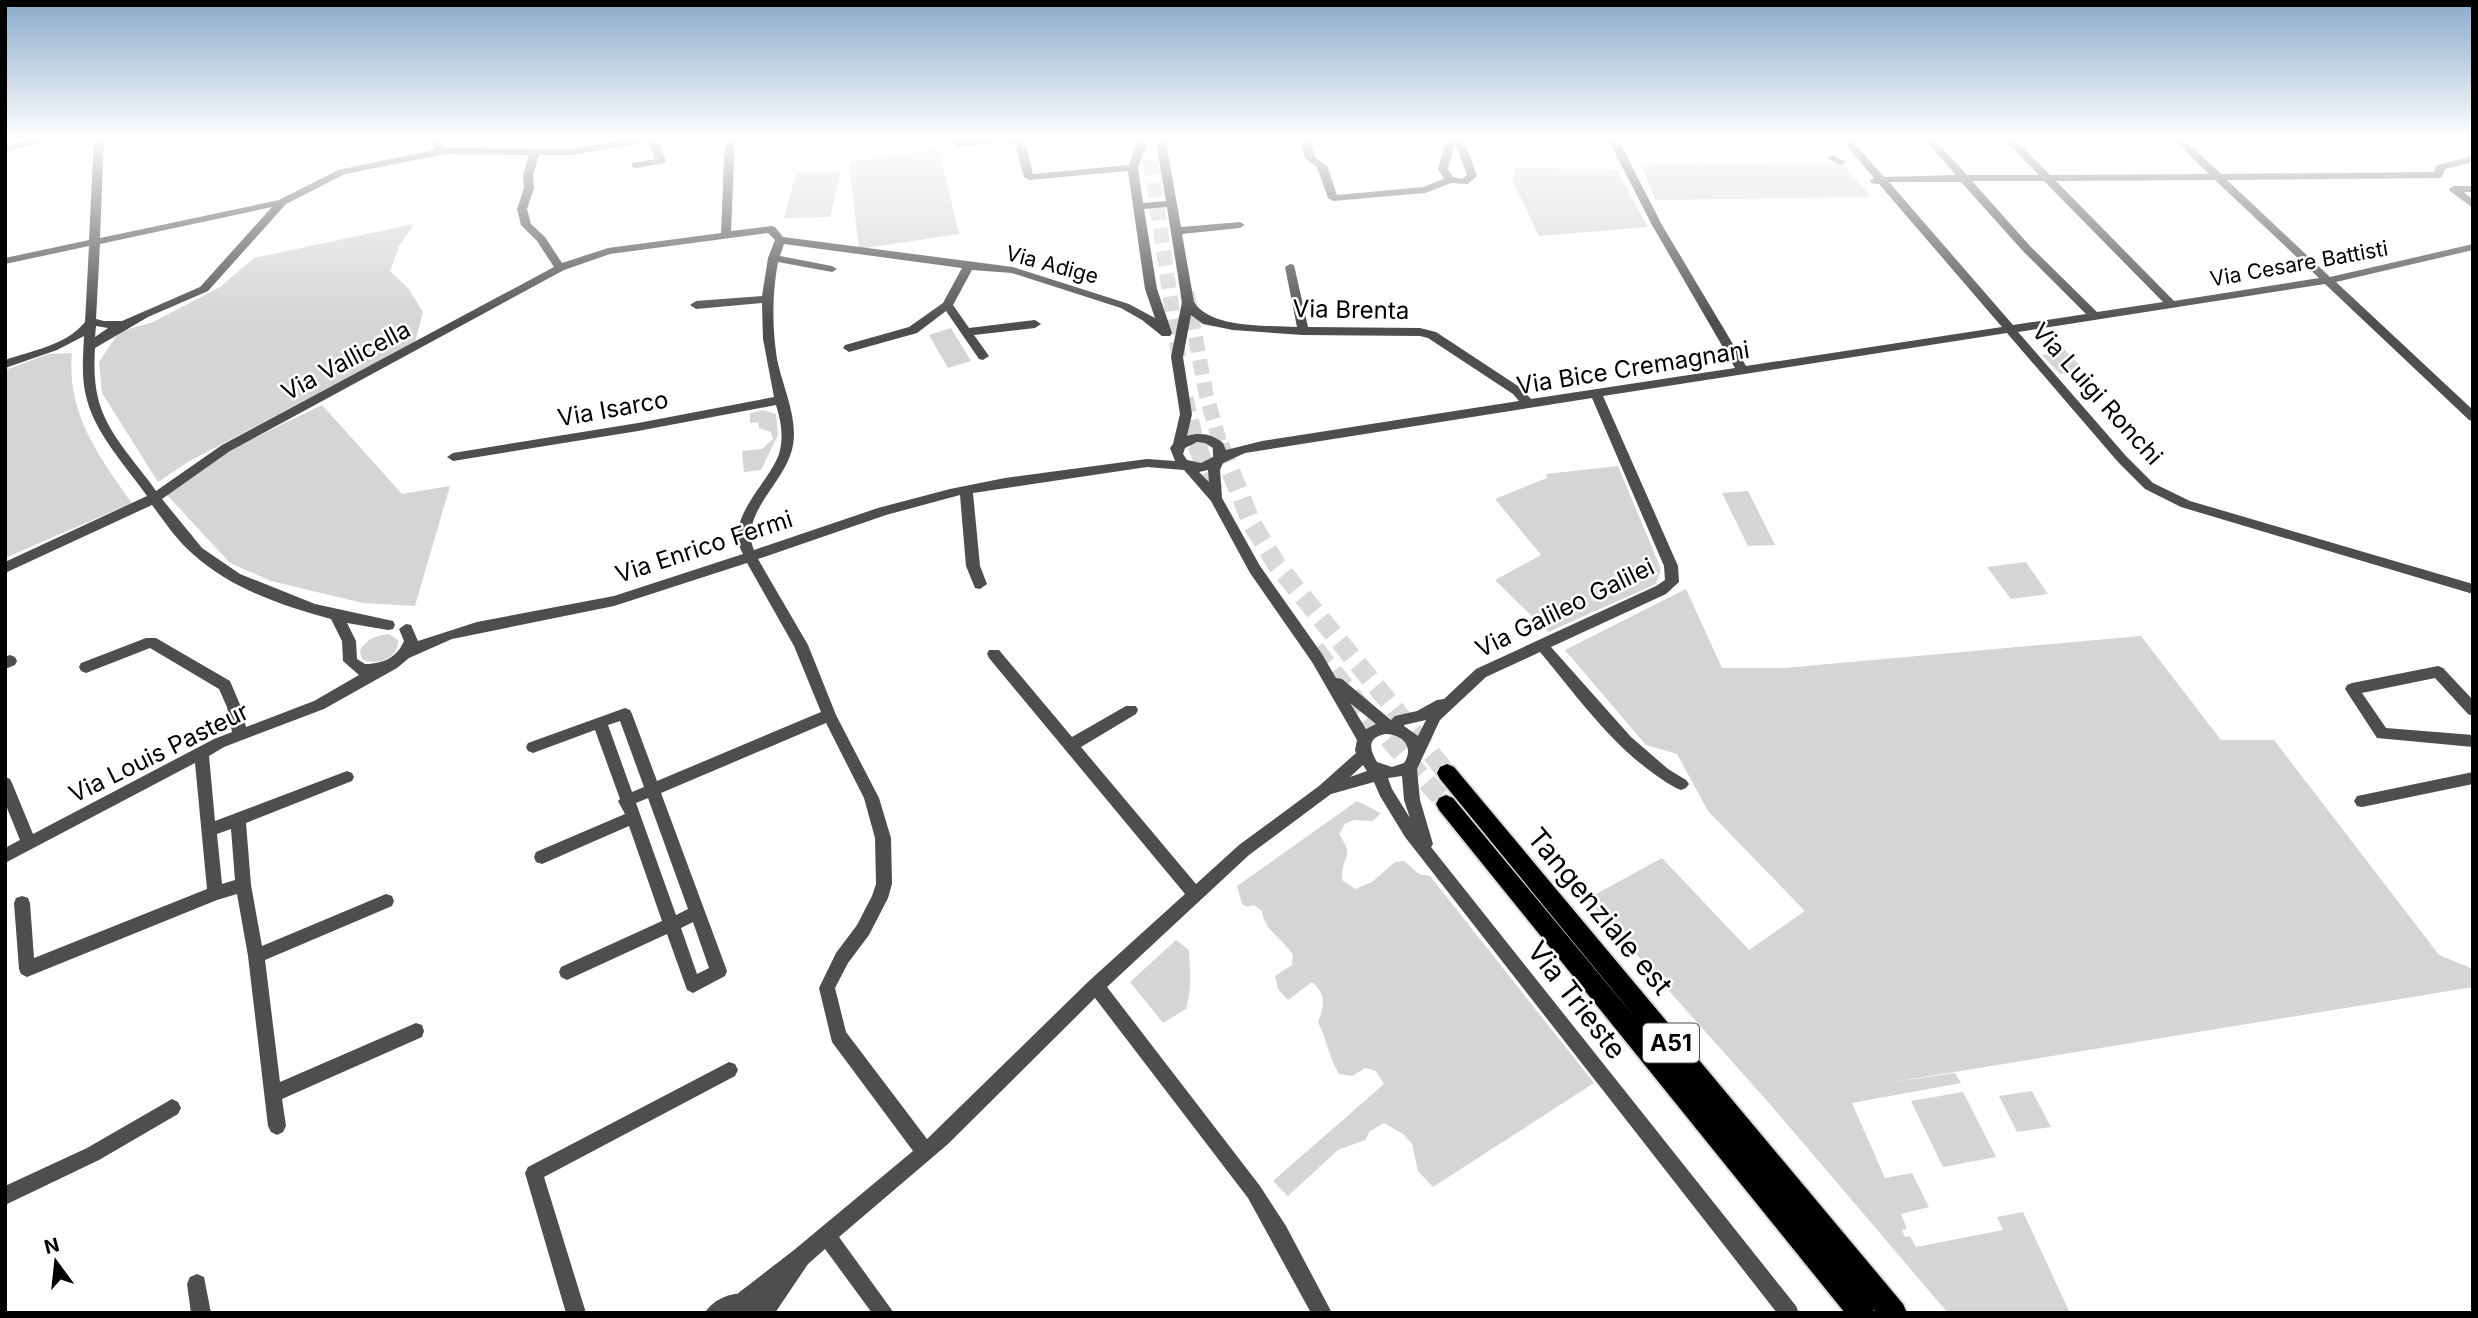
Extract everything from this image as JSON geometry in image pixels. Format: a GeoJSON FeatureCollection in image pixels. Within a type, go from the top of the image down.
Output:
{"type":"FeatureCollection","features":[{"type":"Feature","properties":{"kind":"highway","name":"Tangenziale est"},"geometry":{"type":"LineString","coordinates":[[1447,773],[1894,1313]]}},
{"type":"Feature","properties":{"kind":"highway","name":"Tangenziale est"},"geometry":{"type":"LineString","coordinates":[[1446,804],[1861,1313]]}},
{"type":"Feature","properties":{"kind":"street"},"geometry":{"type":"LineString","coordinates":[[96,199],[90,346],[90,389],[95,409],[119,448],[187,541],[216,566],[268,592],[336,615],[406,629],[411,639],[404,654],[383,668],[364,670],[350,657]]}},
{"type":"Feature","properties":{"kind":"street"},"geometry":{"type":"LineString","coordinates":[[38,352],[75,345],[90,346],[126,324],[204,289],[288,199]]}},
{"type":"Feature","properties":{"kind":"street"},"geometry":{"type":"LineString","coordinates":[[525,199],[522,209],[526,225],[541,239],[560,268]]}},
{"type":"Feature","properties":{"kind":"street"},"geometry":{"type":"LineString","coordinates":[[726,234],[727,199]]}},
{"type":"Feature","properties":{"kind":"street"},"geometry":{"type":"LineString","coordinates":[[715,1313],[725,1305],[747,1308],[826,1235],[925,1152],[1096,986],[1244,850],[1324,791],[1363,756],[1364,739],[1326,672],[1255,569],[1216,498],[1178,458],[1186,414],[1177,357],[1151,289],[1138,199]]}},
{"type":"Feature","properties":{"kind":"street"},"geometry":{"type":"LineString","coordinates":[[1171,199],[1188,302],[1177,357]]}},
{"type":"Feature","properties":{"kind":"street"},"geometry":{"type":"LineString","coordinates":[[1643,199],[1743,372]]}},
{"type":"Feature","properties":{"kind":"street","name":"Via Luigi Ronchi"},"geometry":{"type":"LineString","coordinates":[[1894,199],[2134,472],[2167,497],[2473,589]]}},
{"type":"Feature","properties":{"kind":"street"},"geometry":{"type":"LineString","coordinates":[[1984,199],[2026,248],[2095,317]]}},
{"type":"Feature","properties":{"kind":"street"},"geometry":{"type":"LineString","coordinates":[[2068,199],[2172,305]]}},
{"type":"Feature","properties":{"kind":"street"},"geometry":{"type":"LineString","coordinates":[[2242,199],[2473,417]]}},
{"type":"Feature","properties":{"kind":"street"},"geometry":{"type":"LineString","coordinates":[[5,261],[282,202]]}},
{"type":"Feature","properties":{"kind":"street"},"geometry":{"type":"LineString","coordinates":[[1139,206],[1172,204]]}},
{"type":"Feature","properties":{"kind":"street"},"geometry":{"type":"LineString","coordinates":[[1176,231],[1240,225]]}},
{"type":"Feature","properties":{"kind":"street","name":"Via Adige"},"geometry":{"type":"LineString","coordinates":[[726,234],[771,229],[779,240],[969,267],[1013,270],[1125,306],[1146,317],[1166,333]]}},
{"type":"Feature","properties":{"kind":"street","name":"Via Vallicella"},"geometry":{"type":"LineString","coordinates":[[5,568],[155,498],[226,448],[560,268],[608,251],[726,234]]}},
{"type":"Feature","properties":{"kind":"street"},"geometry":{"type":"LineString","coordinates":[[779,240],[773,258],[767,299],[766,329],[788,427],[788,441],[782,462],[754,503],[743,536],[749,558],[801,645],[829,715],[871,798],[884,838],[884,884],[872,914],[842,958],[827,988],[830,1010],[838,1036],[925,1152]]}},
{"type":"Feature","properties":{"kind":"street","name":"Via Cesare Battisti"},"geometry":{"type":"LineString","coordinates":[[2095,317],[2330,281],[2473,247]]}},
{"type":"Feature","properties":{"kind":"street"},"geometry":{"type":"LineString","coordinates":[[773,258],[832,269]]}},
{"type":"Feature","properties":{"kind":"street","name":"Via Adige"},"geometry":{"type":"LineString","coordinates":[[849,348],[913,330],[947,305],[969,267]]}},
{"type":"Feature","properties":{"kind":"street"},"geometry":{"type":"LineString","coordinates":[[1290,267],[1303,331]]}},
{"type":"Feature","properties":{"kind":"street","name":"Via Adige"},"geometry":{"type":"LineString","coordinates":[[1125,306],[1147,303],[1152,296],[1151,289]]}},
{"type":"Feature","properties":{"kind":"street"},"geometry":{"type":"LineString","coordinates":[[696,305],[767,299]]}},
{"type":"Feature","properties":{"kind":"street","name":"Via Brenta"},"geometry":{"type":"LineString","coordinates":[[1188,302],[1195,313],[1207,321],[1233,326]]}},
{"type":"Feature","properties":{"kind":"street"},"geometry":{"type":"LineString","coordinates":[[947,305],[983,356]]}},
{"type":"Feature","properties":{"kind":"street","name":"Via Bice Cremagnani"},"geometry":{"type":"LineString","coordinates":[[1217,461],[1239,450],[1262,445],[2095,317]]}},
{"type":"Feature","properties":{"kind":"street"},"geometry":{"type":"LineString","coordinates":[[91,321],[104,325],[126,324]]}},
{"type":"Feature","properties":{"kind":"street"},"geometry":{"type":"LineString","coordinates":[[5,364],[81,333],[91,321]]}},
{"type":"Feature","properties":{"kind":"street"},"geometry":{"type":"LineString","coordinates":[[967,332],[1035,324]]}},
{"type":"Feature","properties":{"kind":"street","name":"Via Brenta"},"geometry":{"type":"LineString","coordinates":[[1182,326],[1420,332],[1432,335],[1517,391],[1529,405]]}},
{"type":"Feature","properties":{"kind":"street","name":"Via Galileo Galilei"},"geometry":{"type":"LineString","coordinates":[[1417,751],[1435,716],[1482,673],[1661,590],[1670,585],[1674,578],[1597,395]]}},
{"type":"Feature","properties":{"kind":"street","name":"Via Isarco"},"geometry":{"type":"LineString","coordinates":[[453,457],[638,427],[780,400]]}},
{"type":"Feature","properties":{"kind":"street"},"geometry":{"type":"LineString","coordinates":[[1186,414],[1219,448],[1220,454],[1214,470],[1216,498]]}},
{"type":"Feature","properties":{"kind":"street"},"geometry":{"type":"LineString","coordinates":[[1180,446],[1191,439],[1210,440]]}},
{"type":"Feature","properties":{"kind":"street","name":"Via Bice Cremagnani"},"geometry":{"type":"LineString","coordinates":[[1210,440],[1262,445]]}},
{"type":"Feature","properties":{"kind":"street","name":"Via Enrico Fermi"},"geometry":{"type":"LineString","coordinates":[[1147,463],[1180,446]]}},
{"type":"Feature","properties":{"kind":"street"},"geometry":{"type":"LineString","coordinates":[[1186,466],[1204,468],[1217,461]]}},
{"type":"Feature","properties":{"kind":"street","name":"Via Enrico Fermi"},"geometry":{"type":"LineString","coordinates":[[404,654],[425,643],[454,634],[601,605],[749,558],[882,511],[966,490],[1147,463],[1186,466]]}},
{"type":"Feature","properties":{"kind":"street"},"geometry":{"type":"LineString","coordinates":[[966,490],[973,566],[979,584]]}},
{"type":"Feature","properties":{"kind":"street"},"geometry":{"type":"LineString","coordinates":[[334,696],[347,679],[350,657],[347,637],[336,615]]}},
{"type":"Feature","properties":{"kind":"street"},"geometry":{"type":"LineString","coordinates":[[350,657],[362,635],[388,625]]}},
{"type":"Feature","properties":{"kind":"street","name":"Via Enrico Fermi"},"geometry":{"type":"LineString","coordinates":[[406,629],[424,634],[454,634]]}},
{"type":"Feature","properties":{"kind":"street"},"geometry":{"type":"LineString","coordinates":[[86,667],[151,642],[225,685],[234,707],[240,735]]}},
{"type":"Feature","properties":{"kind":"street"},"geometry":{"type":"LineString","coordinates":[[1542,645],[1642,758],[1662,776],[1681,784]]}},
{"type":"Feature","properties":{"kind":"street"},"geometry":{"type":"LineString","coordinates":[[994,654],[1195,894]]}},
{"type":"Feature","properties":{"kind":"street","name":"Via Louis Pasteur"},"geometry":{"type":"LineString","coordinates":[[5,856],[201,753],[290,717],[383,668]]}},
{"type":"Feature","properties":{"kind":"street"},"geometry":{"type":"LineString","coordinates":[[1324,791],[1369,778],[1378,771],[1392,774],[1409,768],[1417,751],[1412,738],[1391,728],[1326,672]]}},
{"type":"Feature","properties":{"kind":"street"},"geometry":{"type":"LineString","coordinates":[[2473,710],[2438,672],[2352,689],[2382,734],[2473,741]]}},
{"type":"Feature","properties":{"kind":"street","name":"Via Galileo Galilei"},"geometry":{"type":"LineString","coordinates":[[1391,728],[1400,720],[1420,716],[1452,698]]}},
{"type":"Feature","properties":{"kind":"street"},"geometry":{"type":"LineString","coordinates":[[1070,746],[1132,710]]}},
{"type":"Feature","properties":{"kind":"street"},"geometry":{"type":"LineString","coordinates":[[533,747],[600,722],[625,714],[719,971],[692,985],[600,722]]}},
{"type":"Feature","properties":{"kind":"street"},"geometry":{"type":"LineString","coordinates":[[626,801],[829,715]]}},
{"type":"Feature","properties":{"kind":"street"},"geometry":{"type":"LineString","coordinates":[[1364,739],[1373,732],[1391,728]]}},
{"type":"Feature","properties":{"kind":"street"},"geometry":{"type":"LineString","coordinates":[[201,753],[215,893]]}},
{"type":"Feature","properties":{"kind":"street","name":"Via Trieste"},"geometry":{"type":"LineString","coordinates":[[1363,756],[1378,771],[1397,814],[1789,1313]]}},
{"type":"Feature","properties":{"kind":"street","name":"Via Trieste"},"geometry":{"type":"LineString","coordinates":[[1409,768],[1412,800],[1427,853]]}},
{"type":"Feature","properties":{"kind":"street"},"geometry":{"type":"LineString","coordinates":[[210,830],[347,777]]}},
{"type":"Feature","properties":{"kind":"street"},"geometry":{"type":"LineString","coordinates":[[2362,801],[2473,778]]}},
{"type":"Feature","properties":{"kind":"street"},"geometry":{"type":"LineString","coordinates":[[5,783],[29,843]]}},
{"type":"Feature","properties":{"kind":"street"},"geometry":{"type":"LineString","coordinates":[[542,857],[632,818]]}},
{"type":"Feature","properties":{"kind":"street"},"geometry":{"type":"LineString","coordinates":[[238,819],[243,885],[256,956],[277,1126]]}},
{"type":"Feature","properties":{"kind":"street"},"geometry":{"type":"LineString","coordinates":[[22,903],[27,969],[215,893],[243,885]]}},
{"type":"Feature","properties":{"kind":"street"},"geometry":{"type":"LineString","coordinates":[[256,956],[386,901]]}},
{"type":"Feature","properties":{"kind":"street"},"geometry":{"type":"LineString","coordinates":[[567,972],[697,913]]}},
{"type":"Feature","properties":{"kind":"street"},"geometry":{"type":"LineString","coordinates":[[1096,986],[1254,1192],[1322,1313]]}},
{"type":"Feature","properties":{"kind":"street"},"geometry":{"type":"LineString","coordinates":[[272,1095],[416,1031]]}},
{"type":"Feature","properties":{"kind":"street"},"geometry":{"type":"LineString","coordinates":[[576,1313],[534,1173],[729,1070]]}},
{"type":"Feature","properties":{"kind":"street"},"geometry":{"type":"LineString","coordinates":[[5,1196],[93,1154],[172,1108]]}},
{"type":"Feature","properties":{"kind":"street"},"geometry":{"type":"LineString","coordinates":[[826,1235],[884,1313]]}},
{"type":"Feature","properties":{"kind":"street"},"geometry":{"type":"LineString","coordinates":[[763,1313],[801,1257]]}},
{"type":"Feature","properties":{"kind":"street"},"geometry":{"type":"LineString","coordinates":[[197,1284],[201,1313]]}},
{"type":"Feature","properties":{"kind":"shaded area"},"geometry":{"type":"Polygon","coordinates":[[[789,199],[834,199],[830,217],[784,218],[789,199]]]}},
{"type":"Feature","properties":{"kind":"shaded area"},"geometry":{"type":"Polygon","coordinates":[[[853,199],[951,199],[959,234],[859,249],[853,199]]]}},
{"type":"Feature","properties":{"kind":"shaded area"},"geometry":{"type":"Polygon","coordinates":[[[1521,199],[1632,199],[1648,227],[1539,236],[1521,199]]]}},
{"type":"Feature","properties":{"kind":"shaded area"},"geometry":{"type":"Polygon","coordinates":[[[1655,199],[1763,199],[1656,200],[1655,199]]]}},
{"type":"Feature","properties":{"kind":"shaded area"},"geometry":{"type":"Polygon","coordinates":[[[414,224],[399,246],[390,271],[408,288],[423,312],[415,342],[188,462],[158,482],[102,393],[99,362],[119,332],[153,322],[220,287],[254,258],[414,224]]]}},
{"type":"Feature","properties":{"kind":"shaded area"},"geometry":{"type":"Polygon","coordinates":[[[951,328],[971,361],[948,368],[929,335],[951,328]]]}},
{"type":"Feature","properties":{"kind":"shaded area"},"geometry":{"type":"Polygon","coordinates":[[[2059,344],[2084,370],[2060,374],[2042,355],[2056,353],[2051,347],[2059,344]]]}},
{"type":"Feature","properties":{"kind":"shaded area"},"geometry":{"type":"Polygon","coordinates":[[[72,353],[74,395],[87,433],[132,503],[5,558],[5,370],[49,354],[72,353]]]}},
{"type":"Feature","properties":{"kind":"shaded area"},"geometry":{"type":"Polygon","coordinates":[[[322,405],[402,494],[450,486],[415,606],[363,603],[271,581],[230,563],[167,495],[234,448],[322,405]]]}},
{"type":"Feature","properties":{"kind":"shaded area"},"geometry":{"type":"Polygon","coordinates":[[[763,410],[776,414],[778,435],[761,470],[744,472],[742,451],[762,449],[773,439],[771,432],[759,428],[758,422],[750,423],[750,413],[763,410]]]}},
{"type":"Feature","properties":{"kind":"shaded area"},"geometry":{"type":"Polygon","coordinates":[[[1618,466],[1661,569],[1656,584],[1548,632],[1495,580],[1541,555],[1495,499],[1547,478],[1546,474],[1618,466]]]}},
{"type":"Feature","properties":{"kind":"shaded area"},"geometry":{"type":"Polygon","coordinates":[[[1748,491],[1775,545],[1748,546],[1722,493],[1748,491]]]}},
{"type":"Feature","properties":{"kind":"shaded area"},"geometry":{"type":"Polygon","coordinates":[[[2026,562],[2048,594],[2011,599],[1987,567],[2026,562]]]}},
{"type":"Feature","properties":{"kind":"shaded area"},"geometry":{"type":"Polygon","coordinates":[[[1686,589],[1722,668],[1784,668],[2141,636],[2221,740],[2274,740],[2439,955],[2473,969],[2473,987],[1887,1083],[1955,1073],[1961,1083],[1852,1103],[1885,1178],[1912,1173],[1929,1207],[1901,1214],[1907,1229],[1902,1230],[1905,1237],[1910,1236],[1916,1247],[2003,1230],[1997,1217],[2023,1212],[2070,1313],[1948,1313],[1769,1103],[1587,899],[1662,858],[1749,950],[1805,911],[1708,811],[1677,754],[1646,745],[1565,650],[1686,589]]]}},
{"type":"Feature","properties":{"kind":"shaded area"},"geometry":{"type":"Polygon","coordinates":[[[389,634],[398,640],[391,656],[374,662],[362,659],[360,651],[365,643],[389,634]]]}},
{"type":"Feature","properties":{"kind":"shaded area"},"geometry":{"type":"Polygon","coordinates":[[[1357,801],[1381,813],[1373,821],[1354,820],[1345,824],[1339,834],[1347,853],[1342,880],[1355,889],[1372,882],[1395,862],[1404,861],[1419,874],[1430,876],[1594,1083],[1433,1187],[1418,1171],[1412,1144],[1403,1134],[1384,1123],[1370,1131],[1365,1140],[1338,1150],[1288,1196],[1273,1181],[1384,1084],[1376,1071],[1365,1068],[1352,1076],[1339,1074],[1318,1022],[1323,1005],[1320,991],[1312,982],[1288,1000],[1278,989],[1275,976],[1292,965],[1293,955],[1266,924],[1262,911],[1254,905],[1247,907],[1242,904],[1237,886],[1357,801]]]}},
{"type":"Feature","properties":{"kind":"shaded area"},"geometry":{"type":"Polygon","coordinates":[[[1176,940],[1189,950],[1189,994],[1186,1009],[1163,1023],[1130,982],[1176,940]]]}},
{"type":"Feature","properties":{"kind":"shaded area"},"geometry":{"type":"Polygon","coordinates":[[[2032,1091],[2051,1127],[2017,1132],[1999,1096],[2032,1091]]]}},
{"type":"Feature","properties":{"kind":"shaded area"},"geometry":{"type":"Polygon","coordinates":[[[1963,1092],[1996,1157],[1943,1167],[1911,1101],[1963,1092]]]}},
{"type":"Feature","properties":{"kind":"tunnel"},"geometry":{"type":"LineString","coordinates":[[1156,199],[1179,358]]}},
{"type":"Feature","properties":{"kind":"tunnel"},"geometry":{"type":"LineString","coordinates":[[1187,292],[1206,394],[1221,447]]}},
{"type":"Feature","properties":{"kind":"tunnel"},"geometry":{"type":"LineString","coordinates":[[1186,398],[1198,447]]}},
{"type":"Feature","properties":{"kind":"tunnel"},"geometry":{"type":"LineString","coordinates":[[1197,445],[1217,499]]}},
{"type":"Feature","properties":{"kind":"tunnel"},"geometry":{"type":"LineString","coordinates":[[1220,445],[1252,524],[1277,565],[1447,773]]}},
{"type":"Feature","properties":{"kind":"tunnel"},"geometry":{"type":"LineString","coordinates":[[1315,649],[1370,718],[1446,804]]}}]}
